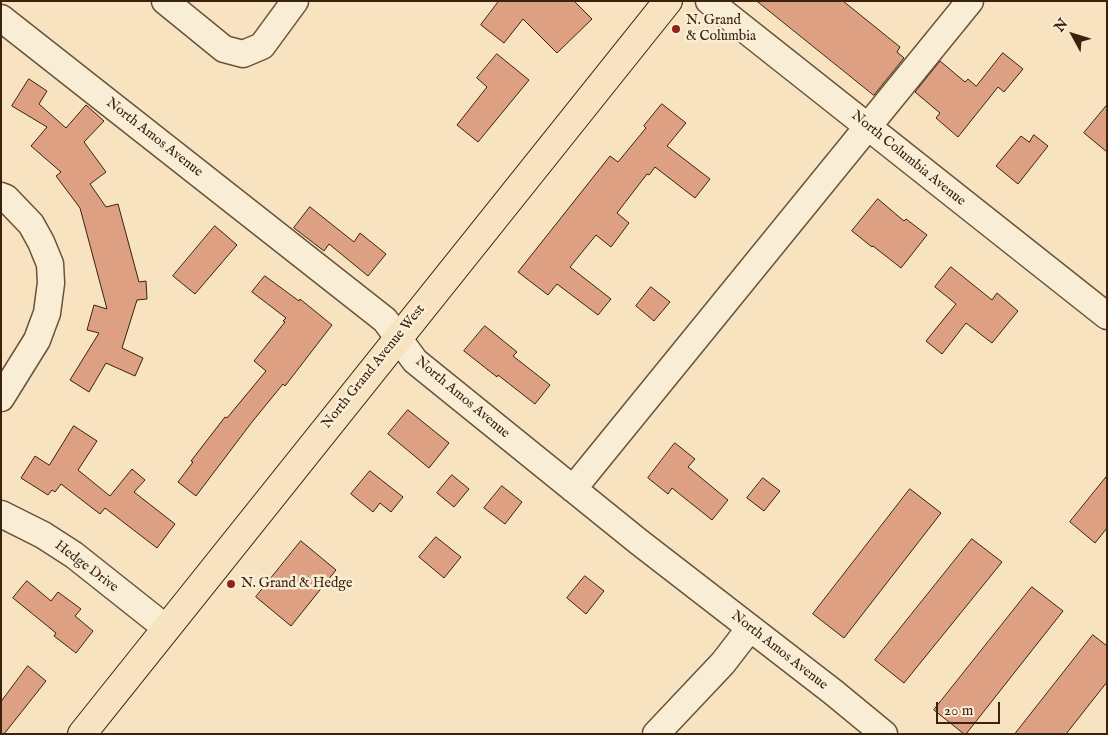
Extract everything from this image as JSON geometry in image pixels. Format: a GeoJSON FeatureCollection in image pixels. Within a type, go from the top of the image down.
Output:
{"type":"FeatureCollection","features":[{"type":"Feature","properties":{"kind":"main road","name":"North Grand Avenue West"},"geometry":{"type":"LineString","coordinates":[[82,734],[668,1]]}},
{"type":"Feature","properties":{"kind":"street"},"geometry":{"type":"LineString","coordinates":[[165,1],[245,63],[262,46],[295,1]]}},
{"type":"Feature","properties":{"kind":"street","name":"North Columbia Avenue"},"geometry":{"type":"LineString","coordinates":[[709,1],[1107,316]]}},
{"type":"Feature","properties":{"kind":"street"},"geometry":{"type":"LineString","coordinates":[[573,489],[970,1]]}},
{"type":"Feature","properties":{"kind":"street","name":"North Amos Avenue"},"geometry":{"type":"LineString","coordinates":[[1,18],[381,316],[415,361],[639,542],[833,692],[884,734]]}},
{"type":"Feature","properties":{"kind":"street"},"geometry":{"type":"LineString","coordinates":[[1,196],[6,198],[31,224],[42,242],[50,264],[47,313],[37,340],[1,398]]}},
{"type":"Feature","properties":{"kind":"street","name":"Hedge Drive"},"geometry":{"type":"LineString","coordinates":[[1,514],[44,535],[74,555],[166,628]]}},
{"type":"Feature","properties":{"kind":"street"},"geometry":{"type":"LineString","coordinates":[[656,734],[723,663],[750,628]]}},
{"type":"Feature","properties":{"kind":"building"},"geometry":{"type":"Polygon","coordinates":[[[499,1],[574,1],[592,19],[557,53],[523,19],[504,43],[481,25],[499,1]]]}},
{"type":"Feature","properties":{"kind":"building"},"geometry":{"type":"Polygon","coordinates":[[[757,1],[843,1],[900,47],[897,52],[904,58],[874,95],[757,1]]]}},
{"type":"Feature","properties":{"kind":"building"},"geometry":{"type":"Polygon","coordinates":[[[1003,53],[1023,69],[1004,92],[998,87],[958,137],[936,118],[940,113],[915,92],[940,61],[965,82],[968,79],[976,86],[1003,53]]]}},
{"type":"Feature","properties":{"kind":"building"},"geometry":{"type":"Polygon","coordinates":[[[497,54],[529,80],[478,142],[457,125],[487,87],[477,78],[497,54]]]}},
{"type":"Feature","properties":{"kind":"building"},"geometry":{"type":"Polygon","coordinates":[[[29,79],[47,91],[39,104],[66,128],[86,105],[104,121],[84,142],[106,172],[90,184],[106,207],[118,204],[139,282],[146,281],[147,299],[137,300],[122,348],[143,358],[135,376],[106,363],[89,392],[70,380],[99,333],[87,330],[94,305],[107,309],[80,208],[56,176],[61,172],[31,146],[47,127],[12,106],[29,79]]]}},
{"type":"Feature","properties":{"kind":"building"},"geometry":{"type":"Polygon","coordinates":[[[662,104],[686,123],[667,146],[710,179],[695,198],[655,167],[649,175],[647,174],[617,213],[629,223],[611,247],[596,235],[570,267],[611,299],[598,315],[557,284],[548,295],[518,272],[610,156],[618,162],[646,128],[644,126],[662,104]]]}},
{"type":"Feature","properties":{"kind":"building"},"geometry":{"type":"Polygon","coordinates":[[[1107,105],[1107,152],[1084,133],[1107,105]]]}},
{"type":"Feature","properties":{"kind":"building"},"geometry":{"type":"Polygon","coordinates":[[[1034,135],[1048,146],[1018,184],[996,166],[1021,136],[1029,142],[1034,135]]]}},
{"type":"Feature","properties":{"kind":"building"},"geometry":{"type":"Polygon","coordinates":[[[878,199],[904,221],[906,219],[927,235],[901,268],[852,231],[878,199]]]}},
{"type":"Feature","properties":{"kind":"building"},"geometry":{"type":"Polygon","coordinates":[[[310,207],[354,242],[360,233],[386,254],[368,276],[329,244],[324,251],[294,228],[310,207]]]}},
{"type":"Feature","properties":{"kind":"building"},"geometry":{"type":"Polygon","coordinates":[[[215,226],[237,245],[195,294],[173,276],[215,226]]]}},
{"type":"Feature","properties":{"kind":"building"},"geometry":{"type":"Polygon","coordinates":[[[951,267],[992,300],[997,293],[1018,311],[992,343],[966,323],[942,354],[926,341],[956,304],[935,287],[951,267]]]}},
{"type":"Feature","properties":{"kind":"building"},"geometry":{"type":"Polygon","coordinates":[[[265,276],[299,301],[300,299],[332,325],[285,386],[283,384],[252,422],[196,496],[178,482],[193,462],[191,461],[225,417],[227,418],[266,371],[254,361],[285,322],[283,321],[286,318],[252,292],[265,276]]]}},
{"type":"Feature","properties":{"kind":"building"},"geometry":{"type":"Polygon","coordinates":[[[651,287],[670,302],[654,321],[636,306],[651,287]]]}},
{"type":"Feature","properties":{"kind":"building"},"geometry":{"type":"Polygon","coordinates":[[[485,326],[517,352],[513,356],[550,385],[535,404],[464,351],[485,326]]]}},
{"type":"Feature","properties":{"kind":"building"},"geometry":{"type":"Polygon","coordinates":[[[408,410],[449,443],[429,468],[388,434],[408,410]]]}},
{"type":"Feature","properties":{"kind":"building"},"geometry":{"type":"Polygon","coordinates":[[[74,426],[97,441],[78,470],[110,496],[132,469],[145,480],[134,492],[175,524],[157,548],[105,508],[100,514],[61,484],[55,492],[52,490],[48,495],[21,478],[35,456],[49,465],[74,426]]]}},
{"type":"Feature","properties":{"kind":"building"},"geometry":{"type":"Polygon","coordinates":[[[675,443],[695,459],[688,467],[728,500],[712,520],[672,488],[668,494],[648,478],[675,443]]]}},
{"type":"Feature","properties":{"kind":"building"},"geometry":{"type":"Polygon","coordinates":[[[370,471],[403,497],[391,512],[380,503],[373,512],[351,494],[370,471]]]}},
{"type":"Feature","properties":{"kind":"building"},"geometry":{"type":"Polygon","coordinates":[[[452,475],[469,489],[454,507],[437,493],[452,475]]]}},
{"type":"Feature","properties":{"kind":"building"},"geometry":{"type":"Polygon","coordinates":[[[1107,476],[1107,528],[1095,543],[1070,522],[1107,476]]]}},
{"type":"Feature","properties":{"kind":"building"},"geometry":{"type":"Polygon","coordinates":[[[763,478],[780,491],[764,511],[747,498],[763,478]]]}},
{"type":"Feature","properties":{"kind":"building"},"geometry":{"type":"Polygon","coordinates":[[[502,486],[522,502],[505,524],[484,508],[502,486]]]}},
{"type":"Feature","properties":{"kind":"building"},"geometry":{"type":"Polygon","coordinates":[[[910,489],[941,513],[844,638],[813,614],[910,489]]]}},
{"type":"Feature","properties":{"kind":"building"},"geometry":{"type":"Polygon","coordinates":[[[436,537],[461,557],[444,578],[419,557],[436,537]]]}},
{"type":"Feature","properties":{"kind":"building"},"geometry":{"type":"Polygon","coordinates":[[[972,539],[1002,562],[904,683],[875,660],[972,539]]]}},
{"type":"Feature","properties":{"kind":"building"},"geometry":{"type":"Polygon","coordinates":[[[301,541],[336,570],[291,626],[256,597],[301,541]]]}},
{"type":"Feature","properties":{"kind":"building"},"geometry":{"type":"Polygon","coordinates":[[[585,576],[604,591],[586,614],[567,598],[585,576]]]}},
{"type":"Feature","properties":{"kind":"building"},"geometry":{"type":"Polygon","coordinates":[[[27,581],[51,601],[58,592],[81,609],[75,616],[93,631],[76,653],[54,636],[56,633],[13,598],[27,581]]]}},
{"type":"Feature","properties":{"kind":"building"},"geometry":{"type":"Polygon","coordinates":[[[1032,587],[1063,611],[966,734],[964,734],[934,710],[1032,587]]]}},
{"type":"Feature","properties":{"kind":"building"},"geometry":{"type":"Polygon","coordinates":[[[1093,635],[1107,646],[1107,682],[1066,734],[1015,734],[1093,635]]]}},
{"type":"Feature","properties":{"kind":"building"},"geometry":{"type":"Polygon","coordinates":[[[28,666],[46,681],[4,734],[1,734],[1,702],[28,666]]]}},
{"type":"Feature","properties":{"kind":"place","name":"N. Grand & Columbia"},"geometry":{"type":"Point","coordinates":[676,29]}},
{"type":"Feature","properties":{"kind":"place","name":"N. Grand & Hedge"},"geometry":{"type":"Point","coordinates":[231,584]}}]}
